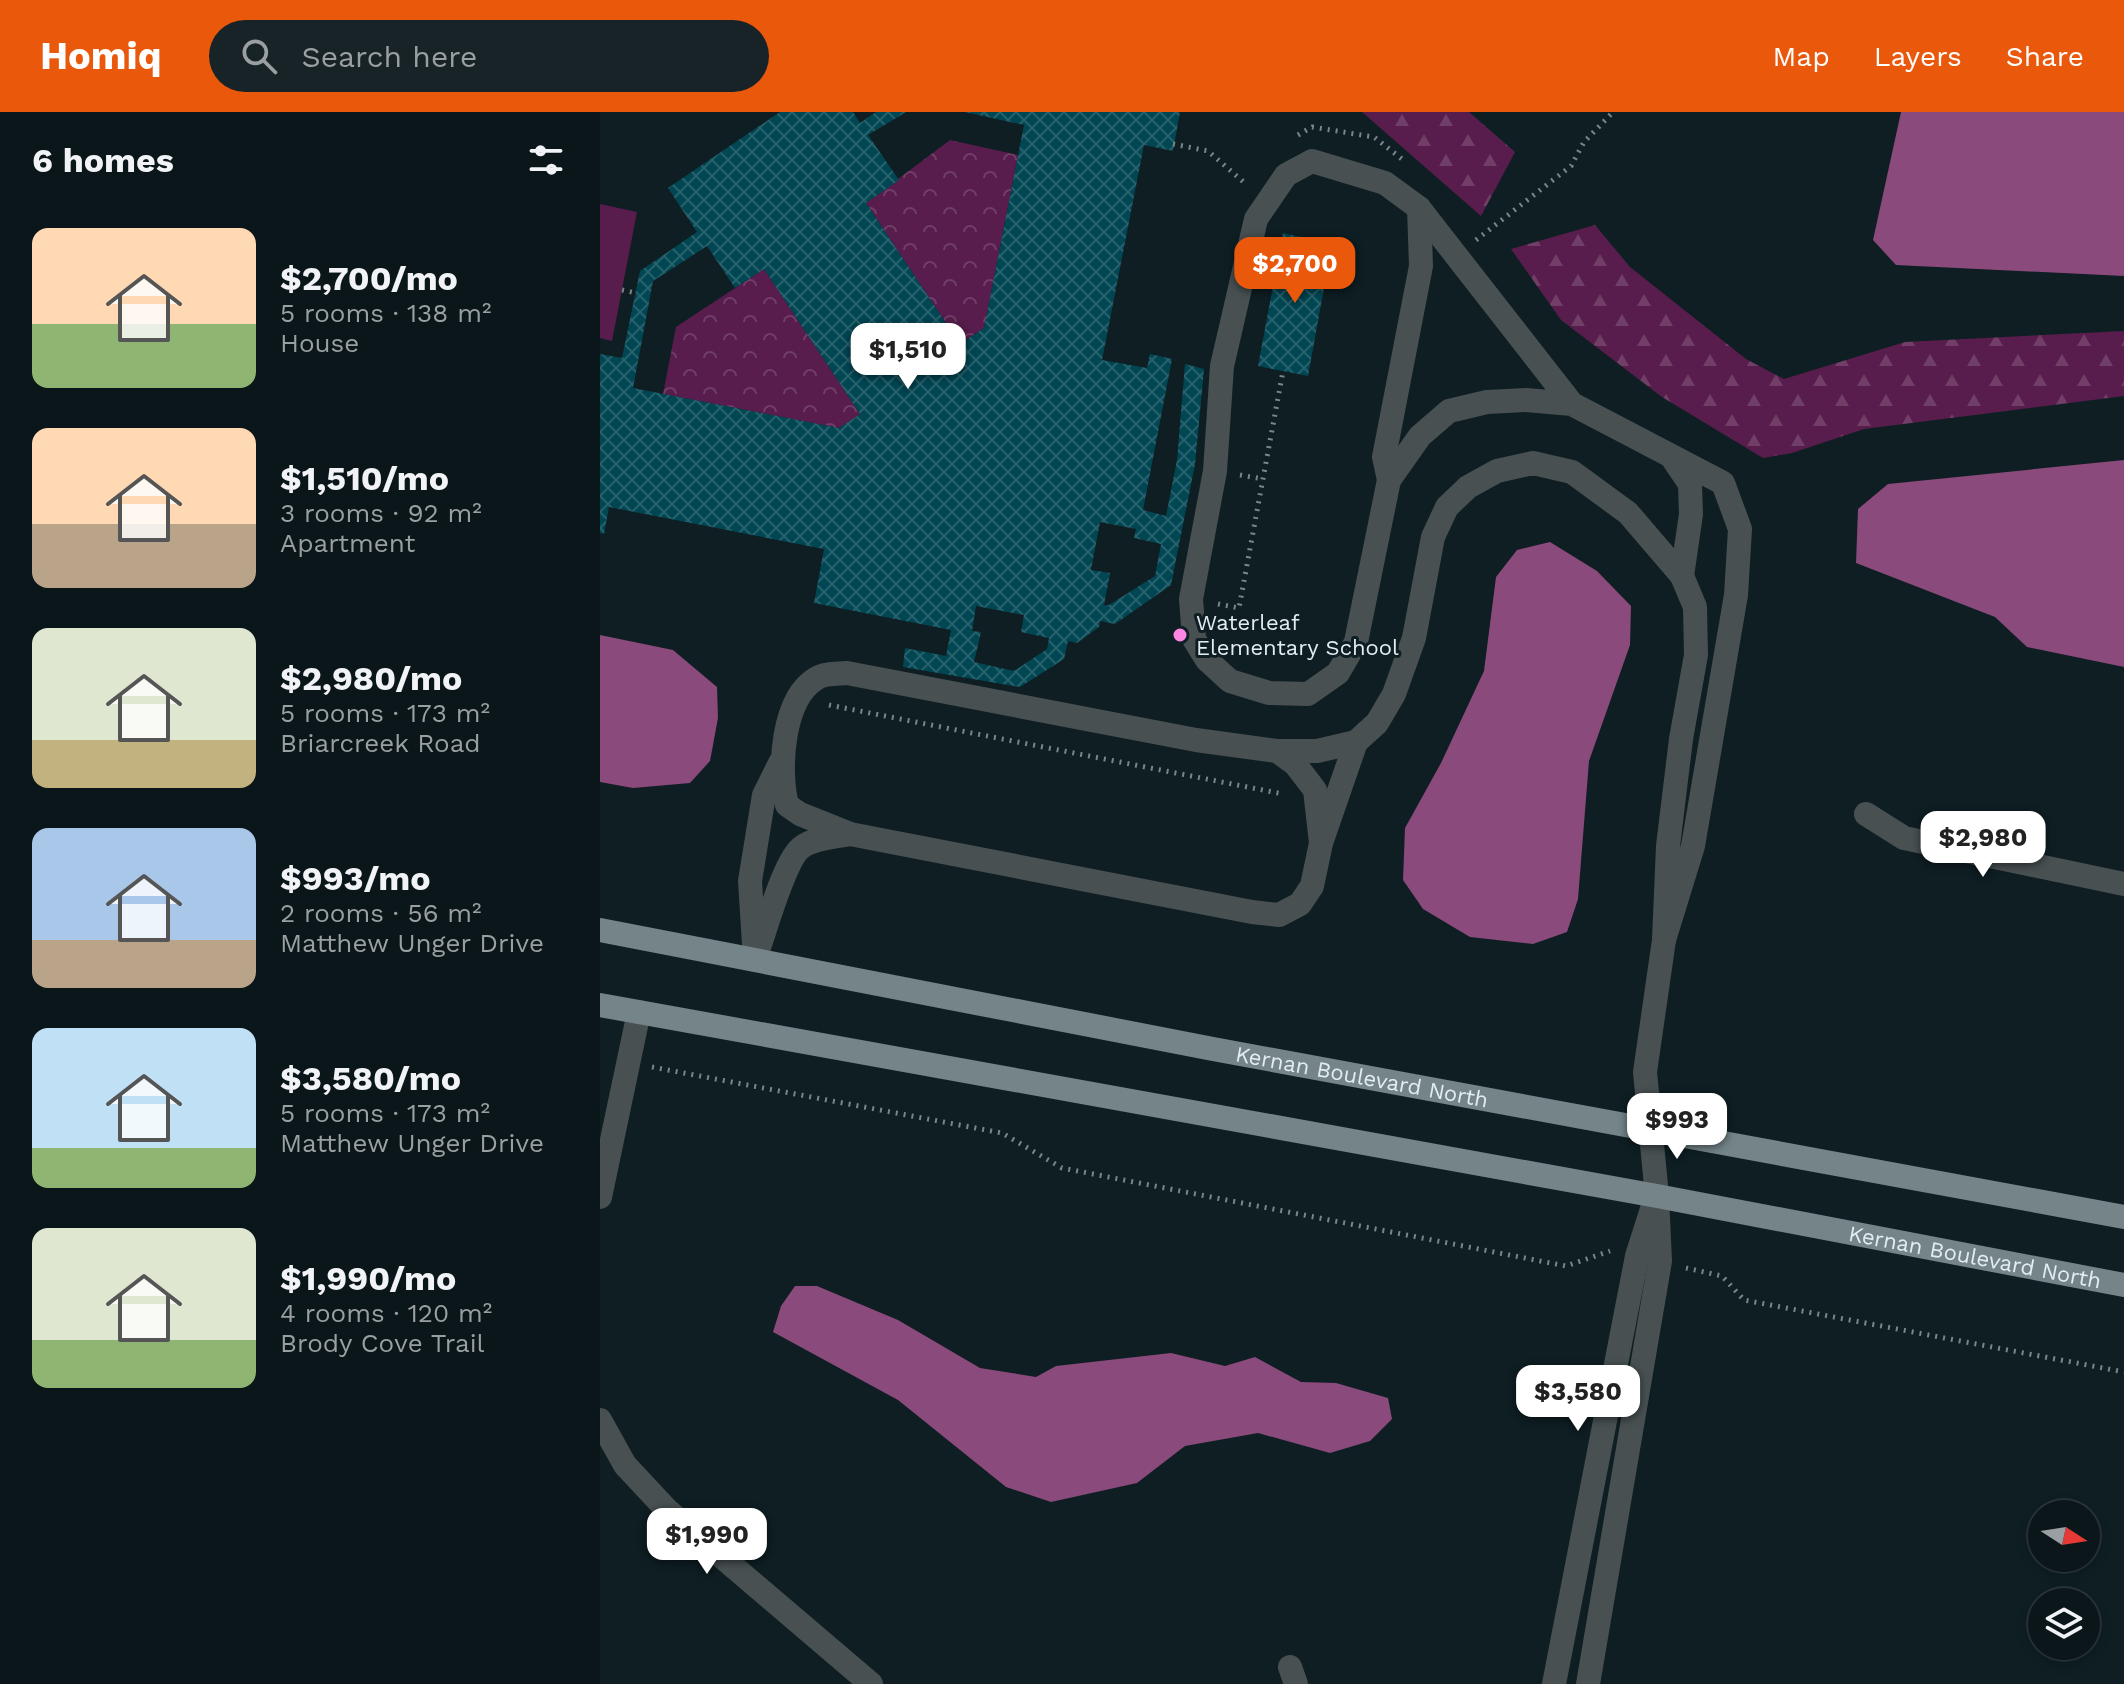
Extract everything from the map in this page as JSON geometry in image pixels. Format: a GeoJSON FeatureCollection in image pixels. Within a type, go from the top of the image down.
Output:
{"type":"FeatureCollection","features":[{"type":"Feature","properties":{"kind":"main road","name":"Kernan Boulevard North"},"geometry":{"type":"LineString","coordinates":[[600,930],[1650,1131],[2124,1217]]}},
{"type":"Feature","properties":{"kind":"main road","name":"Kernan Boulevard North"},"geometry":{"type":"LineString","coordinates":[[600,1005],[1657,1196],[2124,1285]]}},
{"type":"Feature","properties":{"kind":"street"},"geometry":{"type":"LineString","coordinates":[[1572,404],[1419,208],[1385,183],[1312,161],[1286,175],[1256,219],[1222,366],[1215,471],[1191,599],[1194,639],[1207,660],[1230,681],[1269,693],[1308,694],[1338,673],[1356,642],[1389,480],[1420,436],[1449,411],[1487,402],[1526,400],[1572,404],[1723,483],[1740,529],[1736,595],[1693,846],[1664,940]]}},
{"type":"Feature","properties":{"kind":"street"},"geometry":{"type":"LineString","coordinates":[[1389,480],[1384,457],[1421,266],[1419,208]]}},
{"type":"Feature","properties":{"kind":"street"},"geometry":{"type":"LineString","coordinates":[[1669,453],[1690,484],[1691,514],[1682,576]]}},
{"type":"Feature","properties":{"kind":"street"},"geometry":{"type":"LineString","coordinates":[[1356,742],[1317,751],[1277,751],[1196,740],[847,673],[820,676],[804,687],[792,712],[782,759],[782,788],[787,805],[800,814],[850,834],[1279,915],[1300,904],[1312,886],[1321,843],[1356,742],[1377,723],[1394,694],[1414,638],[1433,537],[1447,507],[1468,487],[1497,471],[1533,463],[1572,472],[1628,513],[1682,576],[1695,607],[1696,655],[1681,739],[1672,815],[1664,940],[1645,1072],[1657,1196],[1588,1684]]}},
{"type":"Feature","properties":{"kind":"street"},"geometry":{"type":"LineString","coordinates":[[1277,751],[1295,764],[1315,790],[1321,843]]}},
{"type":"Feature","properties":{"kind":"street"},"geometry":{"type":"LineString","coordinates":[[755,960],[750,881],[764,795],[782,759]]}},
{"type":"Feature","properties":{"kind":"street"},"geometry":{"type":"LineString","coordinates":[[1866,814],[1904,838],[2124,884]]}},
{"type":"Feature","properties":{"kind":"street"},"geometry":{"type":"LineString","coordinates":[[755,960],[788,864],[801,847],[850,834]]}},
{"type":"Feature","properties":{"kind":"street"},"geometry":{"type":"LineString","coordinates":[[600,1197],[639,1012]]}},
{"type":"Feature","properties":{"kind":"street"},"geometry":{"type":"LineString","coordinates":[[1554,1684],[1648,1259]]}},
{"type":"Feature","properties":{"kind":"street"},"geometry":{"type":"LineString","coordinates":[[600,1420],[625,1465],[667,1510],[871,1684]]}},
{"type":"Feature","properties":{"kind":"path"},"geometry":{"type":"LineString","coordinates":[[1173,144],[1208,151],[1247,185]]}},
{"type":"Feature","properties":{"kind":"path"},"geometry":{"type":"LineString","coordinates":[[622,290],[636,293]]}},
{"type":"Feature","properties":{"kind":"path"},"geometry":{"type":"LineString","coordinates":[[1191,599],[1239,608],[1283,371]]}},
{"type":"Feature","properties":{"kind":"path"},"geometry":{"type":"LineString","coordinates":[[829,705],[1286,795]]}},
{"type":"Feature","properties":{"kind":"path"},"geometry":{"type":"LineString","coordinates":[[628,1063],[1002,1133],[1062,1168],[1566,1266],[1611,1250],[1722,1276],[1744,1300],[2124,1372]]}},
{"type":"Feature","properties":{"kind":"green space"},"geometry":{"type":"Polygon","coordinates":[[[1362,112],[1469,112],[1515,152],[1481,216],[1362,112]]]}},
{"type":"Feature","properties":{"kind":"green space"},"geometry":{"type":"Polygon","coordinates":[[[950,140],[1018,155],[984,328],[960,344],[866,203],[950,140]]]}},
{"type":"Feature","properties":{"kind":"green space"},"geometry":{"type":"Polygon","coordinates":[[[600,204],[637,212],[612,341],[600,338],[600,204]]]}},
{"type":"Feature","properties":{"kind":"green space"},"geometry":{"type":"Polygon","coordinates":[[[1595,225],[1630,267],[1746,359],[1784,379],[1905,342],[2124,331],[2124,396],[1864,429],[1792,453],[1763,458],[1662,397],[1561,320],[1511,249],[1595,225]]]}},
{"type":"Feature","properties":{"kind":"green space"},"geometry":{"type":"Polygon","coordinates":[[[764,269],[860,414],[839,428],[663,394],[676,327],[764,269]]]}},
{"type":"Feature","properties":{"kind":"shaded area"},"geometry":{"type":"Polygon","coordinates":[[[1901,112],[2124,112],[2124,276],[1896,265],[1873,240],[1901,112]]]}},
{"type":"Feature","properties":{"kind":"shaded area"},"geometry":{"type":"Polygon","coordinates":[[[2124,460],[2124,667],[2027,647],[1995,617],[1856,563],[1858,509],[1888,484],[2124,460]]]}},
{"type":"Feature","properties":{"kind":"shaded area"},"geometry":{"type":"Polygon","coordinates":[[[1550,542],[1597,571],[1631,606],[1630,645],[1589,761],[1578,899],[1567,932],[1533,944],[1470,937],[1423,909],[1403,880],[1405,828],[1441,763],[1484,671],[1496,577],[1517,550],[1550,542]]]}},
{"type":"Feature","properties":{"kind":"shaded area"},"geometry":{"type":"Polygon","coordinates":[[[600,635],[673,650],[717,687],[718,718],[710,761],[690,783],[633,788],[600,782],[600,635]]]}},
{"type":"Feature","properties":{"kind":"shaded area"},"geometry":{"type":"Polygon","coordinates":[[[795,1286],[817,1286],[898,1320],[980,1368],[1036,1377],[1056,1366],[1171,1353],[1225,1366],[1255,1357],[1301,1382],[1336,1383],[1388,1398],[1392,1419],[1370,1441],[1330,1453],[1258,1433],[1185,1446],[1137,1483],[1051,1502],[1006,1487],[898,1400],[773,1332],[781,1306],[795,1286]]]}},
{"type":"Feature","properties":{"kind":"building"},"geometry":{"type":"Polygon","coordinates":[[[780,112],[853,112],[860,123],[876,112],[906,112],[868,135],[899,180],[866,203],[960,344],[984,328],[1024,125],[965,112],[1180,112],[1173,151],[1144,145],[1102,360],[1147,368],[1150,354],[1172,359],[1143,510],[1166,516],[1177,460],[1185,364],[1204,369],[1195,464],[1171,585],[1115,624],[1100,621],[1099,627],[1077,643],[1068,641],[1064,659],[1020,687],[903,667],[905,648],[946,656],[951,630],[814,603],[824,549],[609,507],[604,534],[600,533],[600,354],[622,358],[640,271],[697,232],[668,188],[780,112]],[[707,246],[653,281],[633,388],[839,428],[860,414],[764,269],[735,288],[707,246]],[[1100,522],[1091,570],[1110,573],[1104,605],[1109,605],[1155,576],[1161,544],[1134,538],[1136,529],[1100,522]],[[976,606],[972,631],[981,632],[974,662],[1014,671],[1047,649],[1049,638],[1021,632],[1024,615],[976,606]]]}},
{"type":"Feature","properties":{"kind":"building"},"geometry":{"type":"Polygon","coordinates":[[[1283,233],[1332,244],[1308,376],[1258,366],[1283,233]]]}},
{"type":"Feature","properties":{"kind":"place","name":"Waterleaf Elementary School"},"geometry":{"type":"Point","coordinates":[1180,635]}}]}
